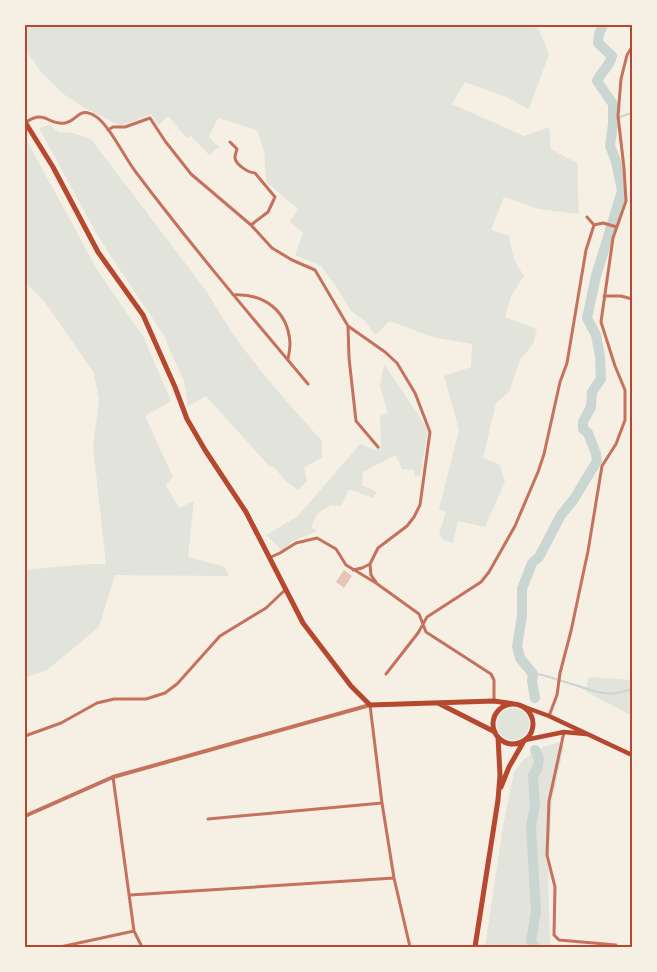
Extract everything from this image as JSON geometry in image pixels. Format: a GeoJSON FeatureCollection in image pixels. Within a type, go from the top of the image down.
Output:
{"type":"FeatureCollection","features":[{"type":"Feature","properties":{"kind":"main road"},"geometry":{"type":"LineString","coordinates":[[25,122],[53,168],[98,252],[143,315],[187,419],[246,512],[271,557],[285,590],[303,623],[351,686],[370,705],[494,701],[517,705],[549,716],[590,734],[632,756]]}},
{"type":"Feature","properties":{"kind":"main road"},"geometry":{"type":"LineString","coordinates":[[436,702],[475,720],[497,735],[502,741],[513,744],[564,732],[590,734]]}},
{"type":"Feature","properties":{"kind":"main road"},"geometry":{"type":"LineString","coordinates":[[475,947],[498,800],[500,775],[497,735],[494,724],[497,713],[506,706],[517,705],[527,709],[533,721],[533,730],[524,741],[509,767],[498,800]]}},
{"type":"Feature","properties":{"kind":"street"},"geometry":{"type":"LineString","coordinates":[[549,716],[557,695],[560,673],[582,578],[602,466],[616,444],[625,420],[625,390],[601,322],[613,238],[626,201],[618,116],[621,79],[632,47]]}},
{"type":"Feature","properties":{"kind":"street"},"geometry":{"type":"LineString","coordinates":[[25,122],[35,116],[64,123],[86,112],[98,117],[134,170],[232,295],[308,384]]}},
{"type":"Feature","properties":{"kind":"street"},"geometry":{"type":"LineString","coordinates":[[108,130],[113,127],[126,127],[150,118],[165,141],[192,174],[251,225],[272,248],[292,260],[315,270],[348,326],[385,352],[397,363],[415,393],[430,432],[420,505],[407,526],[378,548],[370,564],[371,576],[376,583]]}},
{"type":"Feature","properties":{"kind":"street"},"geometry":{"type":"LineString","coordinates":[[230,142],[237,149],[235,158],[238,163],[250,173],[255,173],[275,197],[268,212],[251,225]]}},
{"type":"Feature","properties":{"kind":"street"},"geometry":{"type":"LineString","coordinates":[[587,217],[594,225]]}},
{"type":"Feature","properties":{"kind":"street"},"geometry":{"type":"LineString","coordinates":[[594,225],[603,223],[616,226]]}},
{"type":"Feature","properties":{"kind":"street"},"geometry":{"type":"LineString","coordinates":[[386,674],[418,633],[427,617],[481,582],[489,572],[515,526],[528,498],[544,454],[560,382],[567,363],[586,250],[594,225]]}},
{"type":"Feature","properties":{"kind":"street"},"geometry":{"type":"LineString","coordinates":[[232,295],[255,296],[276,309],[284,321],[290,344],[288,359]]}},
{"type":"Feature","properties":{"kind":"street"},"geometry":{"type":"LineString","coordinates":[[604,296],[621,296],[632,299]]}},
{"type":"Feature","properties":{"kind":"street"},"geometry":{"type":"LineString","coordinates":[[348,326],[349,358],[356,421],[378,447]]}},
{"type":"Feature","properties":{"kind":"street"},"geometry":{"type":"LineString","coordinates":[[271,557],[280,554],[296,543],[317,538],[336,549],[346,565],[376,583],[419,614],[426,632],[491,674],[494,680],[494,701]]}},
{"type":"Feature","properties":{"kind":"street"},"geometry":{"type":"LineString","coordinates":[[353,570],[370,564]]}},
{"type":"Feature","properties":{"kind":"street"},"geometry":{"type":"LineString","coordinates":[[25,736],[61,723],[97,703],[114,699],[146,699],[165,694],[177,684],[220,636],[266,608],[285,590]]}},
{"type":"Feature","properties":{"kind":"street"},"geometry":{"type":"LineString","coordinates":[[25,816],[112,777],[370,705],[382,803],[394,878],[410,947]]}},
{"type":"Feature","properties":{"kind":"street"},"geometry":{"type":"LineString","coordinates":[[564,732],[549,801],[547,855],[555,887],[554,935],[559,940],[601,943],[616,945],[616,947]]}},
{"type":"Feature","properties":{"kind":"street"},"geometry":{"type":"LineString","coordinates":[[112,777],[134,931],[142,947]]}},
{"type":"Feature","properties":{"kind":"street"},"geometry":{"type":"LineString","coordinates":[[208,819],[382,803]]}},
{"type":"Feature","properties":{"kind":"street"},"geometry":{"type":"LineString","coordinates":[[130,894],[394,878]]}},
{"type":"Feature","properties":{"kind":"street"},"geometry":{"type":"LineString","coordinates":[[60,947],[134,931]]}},
{"type":"Feature","properties":{"kind":"shaded area"},"geometry":{"type":"Polygon","coordinates":[[[25,25],[537,25],[549,54],[529,109],[506,97],[465,82],[452,104],[524,136],[549,127],[551,149],[577,163],[579,214],[538,209],[504,197],[491,230],[509,236],[514,260],[524,276],[511,296],[505,317],[537,329],[533,344],[520,360],[509,392],[496,403],[483,458],[500,465],[505,482],[485,527],[458,521],[453,543],[443,540],[439,534],[446,512],[439,509],[459,430],[444,376],[471,367],[472,344],[432,337],[390,321],[375,335],[365,321],[351,311],[321,266],[295,255],[303,233],[290,222],[298,209],[266,182],[264,150],[257,130],[218,118],[209,137],[219,147],[209,155],[191,136],[187,138],[168,116],[158,126],[151,114],[121,126],[83,107],[66,96],[40,71],[25,48],[25,25]]]}},
{"type":"Feature","properties":{"kind":"shaded area"},"geometry":{"type":"Polygon","coordinates":[[[49,125],[59,132],[73,133],[91,139],[207,292],[232,333],[260,370],[322,441],[322,457],[304,468],[307,481],[298,490],[285,480],[273,466],[270,467],[206,396],[188,406],[184,381],[165,337],[95,231],[39,128],[49,125]]]}},
{"type":"Feature","properties":{"kind":"shaded area"},"geometry":{"type":"Polygon","coordinates":[[[25,137],[99,273],[143,336],[171,401],[145,416],[173,477],[166,485],[179,508],[194,501],[188,557],[225,567],[229,576],[115,575],[99,627],[47,670],[25,678],[25,570],[106,564],[93,446],[99,400],[94,373],[44,301],[25,282],[25,137]]]}},
{"type":"Feature","properties":{"kind":"shaded area"},"geometry":{"type":"Polygon","coordinates":[[[384,364],[428,429],[420,476],[414,476],[415,470],[402,469],[396,455],[363,472],[362,485],[377,492],[373,498],[349,489],[341,506],[331,505],[317,514],[311,527],[317,531],[291,542],[283,551],[266,535],[298,516],[360,444],[374,450],[381,446],[380,416],[388,413],[380,387],[384,364]]]}},
{"type":"Feature","properties":{"kind":"shaded area"},"geometry":{"type":"Polygon","coordinates":[[[589,677],[632,680],[632,716],[585,691],[589,677]]]}},
{"type":"Feature","properties":{"kind":"shaded area"},"geometry":{"type":"Polygon","coordinates":[[[513,708],[519,709],[524,713],[528,718],[528,730],[524,735],[519,739],[513,740],[507,739],[502,735],[498,730],[497,724],[498,718],[502,713],[507,709],[513,708]]]}},
{"type":"Feature","properties":{"kind":"shaded area"},"geometry":{"type":"Polygon","coordinates":[[[559,742],[564,747],[552,801],[548,877],[550,942],[553,947],[485,947],[503,826],[514,772],[524,759],[543,747],[559,742]]]}},
{"type":"Feature","properties":{"kind":"building"},"geometry":{"type":"Polygon","coordinates":[[[344,570],[352,576],[344,588],[336,582],[344,570]]]}},
{"type":"Feature","properties":{"kind":"waterway"},"geometry":{"type":"LineString","coordinates":[[535,698],[532,681],[533,674],[520,658],[517,646],[522,616],[522,589],[532,563],[539,557],[561,515],[574,499],[597,461],[588,433],[583,429],[583,422],[591,407],[592,392],[601,379],[600,356],[596,335],[587,318],[596,276],[622,191],[616,161],[610,146],[613,104],[597,81],[612,56],[598,43],[603,25]]}},
{"type":"Feature","properties":{"kind":"waterway"},"geometry":{"type":"LineString","coordinates":[[613,119],[632,113]]}},
{"type":"Feature","properties":{"kind":"waterway"},"geometry":{"type":"LineString","coordinates":[[533,674],[543,675],[597,692],[612,694],[630,690]]}},
{"type":"Feature","properties":{"kind":"waterway"},"geometry":{"type":"LineString","coordinates":[[535,750],[539,758],[538,767],[533,776],[535,805],[531,827],[536,911],[531,941],[535,947]]}}]}
